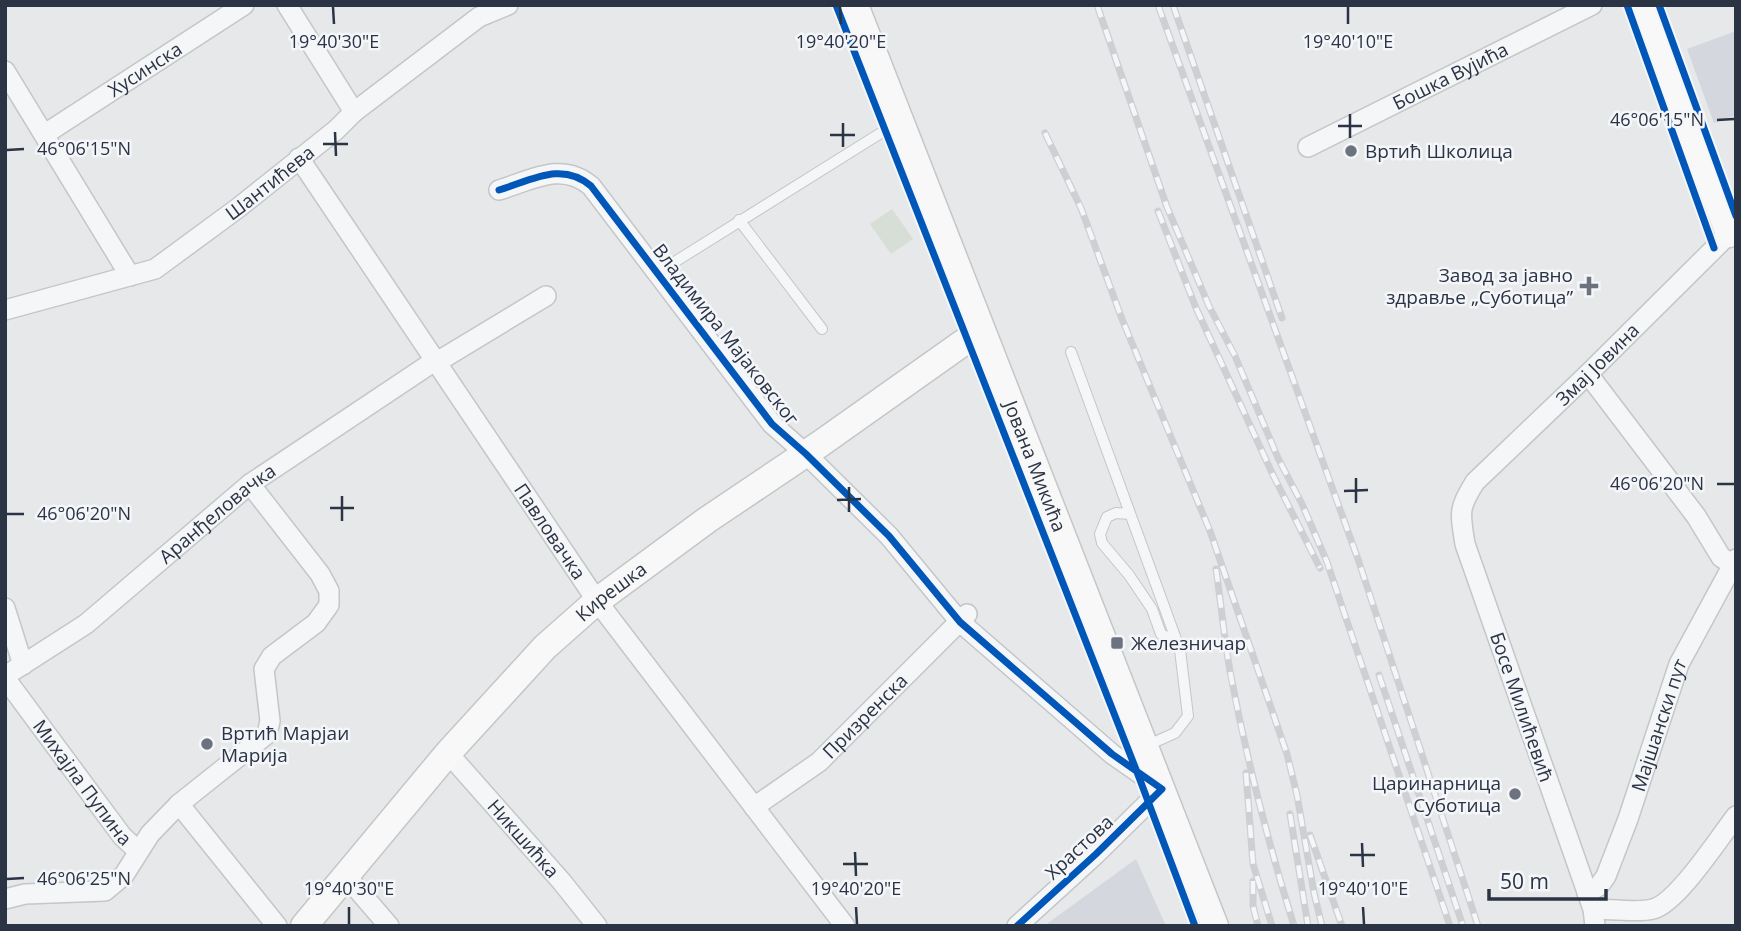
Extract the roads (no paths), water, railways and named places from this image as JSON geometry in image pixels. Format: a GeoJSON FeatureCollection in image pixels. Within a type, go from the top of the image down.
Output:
{"type":"FeatureCollection","features":[{"type":"Feature","properties":{"kind":"street","name":"Хусинска"},"geometry":{"type":"LineString","coordinates":[[45,134],[244,5]]}},
{"type":"Feature","properties":{"kind":"street"},"geometry":{"type":"LineString","coordinates":[[287,5],[354,112]]}},
{"type":"Feature","properties":{"kind":"street","name":"Шантићева"},"geometry":{"type":"LineString","coordinates":[[5,310],[155,269],[238,208],[476,11],[508,5]]}},
{"type":"Feature","properties":{"kind":"street","name":"Јована Микића"},"geometry":{"type":"LineString","coordinates":[[855,5],[1215,926]]}},
{"type":"Feature","properties":{"kind":"street","name":"Бошка Вујића"},"geometry":{"type":"LineString","coordinates":[[1308,147],[1592,5]]}},
{"type":"Feature","properties":{"kind":"street"},"geometry":{"type":"LineString","coordinates":[[1643,5],[1732,231]]}},
{"type":"Feature","properties":{"kind":"street"},"geometry":{"type":"LineString","coordinates":[[5,71],[130,276]]}},
{"type":"Feature","properties":{"kind":"street","name":"Павловачка"},"geometry":{"type":"LineString","coordinates":[[299,158],[597,601],[845,926]]}},
{"type":"Feature","properties":{"kind":"street","name":"Владимира Мајаковског"},"geometry":{"type":"LineString","coordinates":[[499,190],[552,173],[566,172],[580,177],[591,186],[772,424],[889,536],[963,618],[1112,754],[1162,789]]}},
{"type":"Feature","properties":{"kind":"street","name":"Змај Јовина"},"geometry":{"type":"LineString","coordinates":[[1462,502],[1475,482],[1732,231]]}},
{"type":"Feature","properties":{"kind":"street","name":"Аранђеловачка"},"geometry":{"type":"LineString","coordinates":[[5,677],[86,624],[250,484],[436,361],[546,296]]}},
{"type":"Feature","properties":{"kind":"street","name":"Кирешка"},"geometry":{"type":"LineString","coordinates":[[304,926],[448,753],[545,647],[597,601],[707,520],[806,454],[981,330]]}},
{"type":"Feature","properties":{"kind":"street"},"geometry":{"type":"LineString","coordinates":[[1588,374],[1696,516],[1721,556],[1735,563]]}},
{"type":"Feature","properties":{"kind":"street"},"geometry":{"type":"LineString","coordinates":[[5,899],[25,894],[105,891],[124,875],[150,834],[179,804],[267,734],[270,721],[264,668],[272,656],[316,623],[329,605],[329,591],[320,574],[250,484]]}},
{"type":"Feature","properties":{"kind":"street","name":"Босе Милићевић"},"geometry":{"type":"LineString","coordinates":[[1462,502],[1465,544],[1592,909]]}},
{"type":"Feature","properties":{"kind":"street","name":"Мајшански пут"},"geometry":{"type":"LineString","coordinates":[[1592,909],[1628,818],[1679,664],[1735,563]]}},
{"type":"Feature","properties":{"kind":"street"},"geometry":{"type":"LineString","coordinates":[[5,608],[23,665]]}},
{"type":"Feature","properties":{"kind":"street","name":"Призренска"},"geometry":{"type":"LineString","coordinates":[[754,807],[819,762],[963,618]]}},
{"type":"Feature","properties":{"kind":"street","name":"Михајла Пупина"},"geometry":{"type":"LineString","coordinates":[[5,677],[122,836],[138,851]]}},
{"type":"Feature","properties":{"kind":"street","name":"Никшићка"},"geometry":{"type":"LineString","coordinates":[[448,753],[562,882],[597,926]]}},
{"type":"Feature","properties":{"kind":"street","name":"Храстова"},"geometry":{"type":"LineString","coordinates":[[1017,926],[1162,789]]}},
{"type":"Feature","properties":{"kind":"street"},"geometry":{"type":"LineString","coordinates":[[179,804],[277,926]]}},
{"type":"Feature","properties":{"kind":"street"},"geometry":{"type":"LineString","coordinates":[[1592,909],[1650,910],[1665,905],[1680,891],[1736,816]]}},
{"type":"Feature","properties":{"kind":"street"},"geometry":{"type":"LineString","coordinates":[[346,876],[389,926]]}},
{"type":"Feature","properties":{"kind":"lane"},"geometry":{"type":"LineString","coordinates":[[657,273],[901,121]]}},
{"type":"Feature","properties":{"kind":"lane"},"geometry":{"type":"LineString","coordinates":[[739,220],[822,329]]}},
{"type":"Feature","properties":{"kind":"lane"},"geometry":{"type":"LineString","coordinates":[[1071,352],[1177,642],[1188,716],[1175,733],[1145,746]]}},
{"type":"Feature","properties":{"kind":"lane"},"geometry":{"type":"LineString","coordinates":[[1130,514],[1116,513],[1107,517],[1100,534],[1101,543],[1129,575],[1152,610],[1161,634],[1177,642]]}},
{"type":"Feature","properties":{"kind":"railway"},"geometry":{"type":"LineString","coordinates":[[1097,5],[1167,207],[1209,306],[1235,356],[1278,458],[1302,504],[1327,562],[1450,926]]}},
{"type":"Feature","properties":{"kind":"railway"},"geometry":{"type":"LineString","coordinates":[[1158,5],[1359,562],[1478,926]]}},
{"type":"Feature","properties":{"kind":"railway"},"geometry":{"type":"LineString","coordinates":[[1173,5],[1282,318]]}},
{"type":"Feature","properties":{"kind":"railway"},"geometry":{"type":"LineString","coordinates":[[1045,133],[1081,208],[1122,319],[1210,531],[1287,754],[1322,926]]}},
{"type":"Feature","properties":{"kind":"railway"},"geometry":{"type":"LineString","coordinates":[[1158,211],[1196,308],[1273,475],[1320,568]]}},
{"type":"Feature","properties":{"kind":"railway"},"geometry":{"type":"LineString","coordinates":[[1216,569],[1228,658],[1243,735],[1294,926]]}},
{"type":"Feature","properties":{"kind":"railway"},"geometry":{"type":"LineString","coordinates":[[1379,675],[1463,926]]}},
{"type":"Feature","properties":{"kind":"railway"},"geometry":{"type":"LineString","coordinates":[[1246,773],[1253,864],[1272,926]]}},
{"type":"Feature","properties":{"kind":"railway"},"geometry":{"type":"LineString","coordinates":[[1290,814],[1308,926]]}},
{"type":"Feature","properties":{"kind":"railway"},"geometry":{"type":"LineString","coordinates":[[1310,835],[1342,926]]}},
{"type":"Feature","properties":{"kind":"railway"},"geometry":{"type":"LineString","coordinates":[[1253,881],[1253,906],[1258,926]]}},
{"type":"Feature","properties":{"kind":"place","name":"Вртић Школица"},"geometry":{"type":"Point","coordinates":[1351,151]}},
{"type":"Feature","properties":{"kind":"place","name":"Завод за јавно здравље „Суботица”"},"geometry":{"type":"Point","coordinates":[1589,286]}},
{"type":"Feature","properties":{"kind":"place","name":"Железничар"},"geometry":{"type":"Point","coordinates":[1117,643]}},
{"type":"Feature","properties":{"kind":"place","name":"Вртић Марјаи Марија"},"geometry":{"type":"Point","coordinates":[207,744]}},
{"type":"Feature","properties":{"kind":"place","name":"Царинарница Суботица"},"geometry":{"type":"Point","coordinates":[1515,794]}}]}
